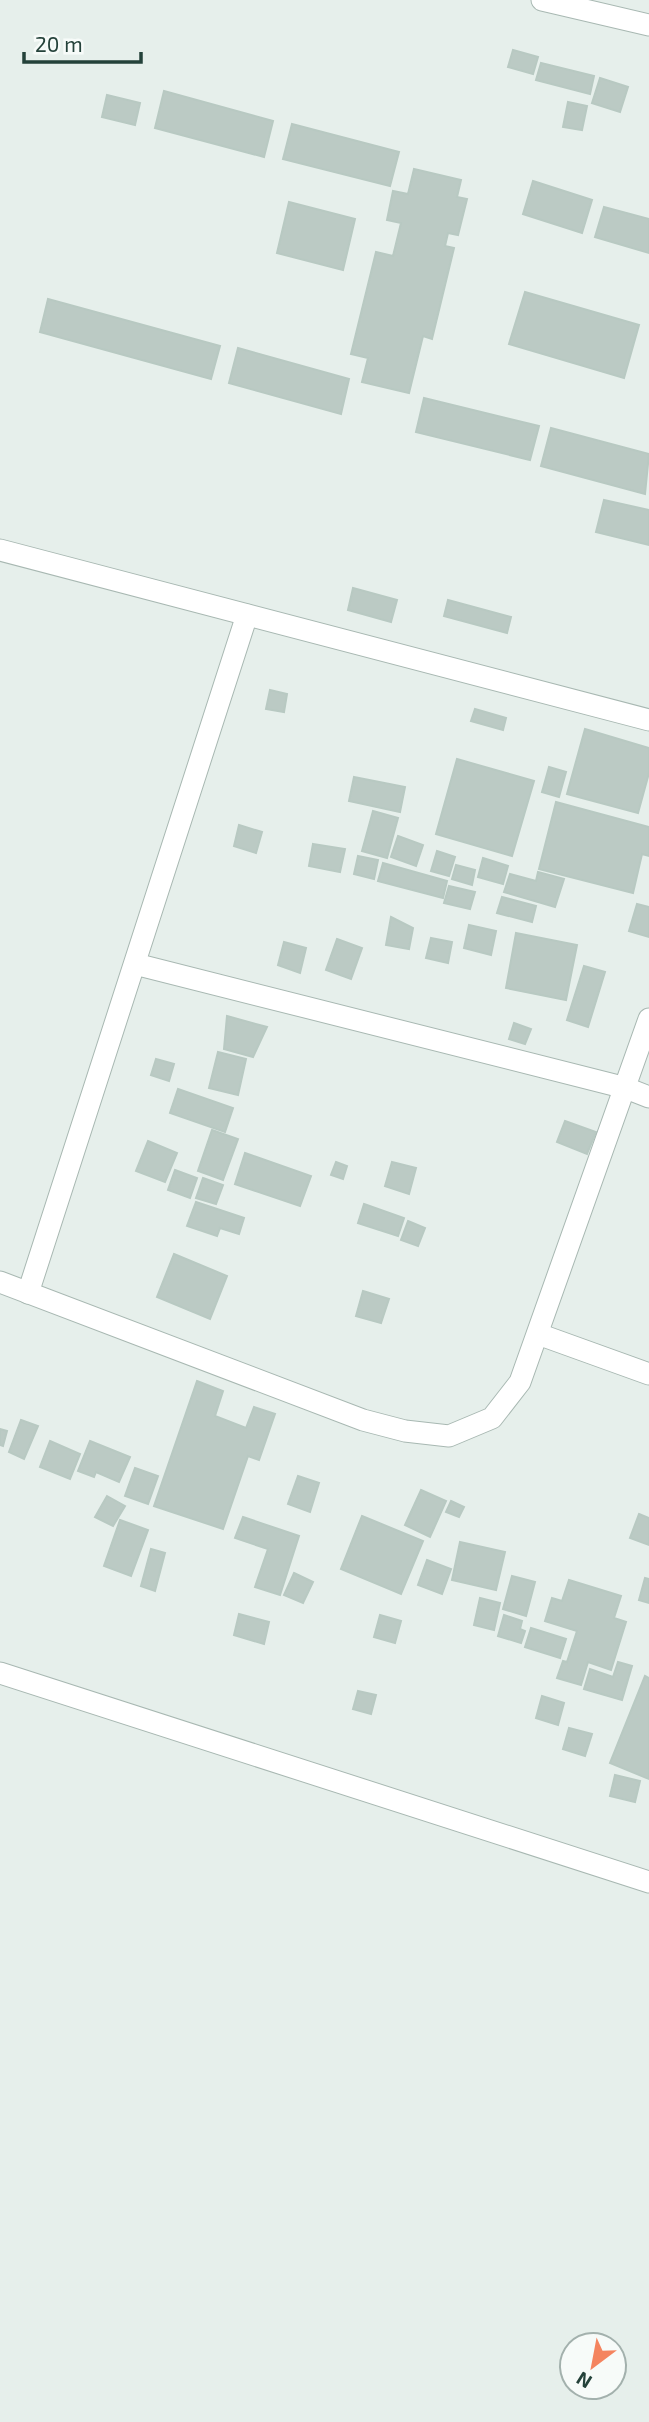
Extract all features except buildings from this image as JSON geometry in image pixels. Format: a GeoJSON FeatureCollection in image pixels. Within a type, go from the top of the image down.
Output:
{"type":"FeatureCollection","features":[{"type":"Feature","properties":{"kind":"street"},"geometry":{"type":"LineString","coordinates":[[542,0],[649,25]]}},
{"type":"Feature","properties":{"kind":"street"},"geometry":{"type":"LineString","coordinates":[[0,550],[649,720]]}},
{"type":"Feature","properties":{"kind":"street"},"geometry":{"type":"LineString","coordinates":[[28,1293],[247,615]]}},
{"type":"Feature","properties":{"kind":"street"},"geometry":{"type":"LineString","coordinates":[[135,964],[626,1088],[649,1097]]}},
{"type":"Feature","properties":{"kind":"street"},"geometry":{"type":"LineString","coordinates":[[0,1282],[363,1420],[405,1431],[449,1436],[492,1418],[520,1382],[649,1019]]}},
{"type":"Feature","properties":{"kind":"street"},"geometry":{"type":"LineString","coordinates":[[538,1334],[649,1374]]}},
{"type":"Feature","properties":{"kind":"street"},"geometry":{"type":"LineString","coordinates":[[0,1673],[649,1882]]}}]}
